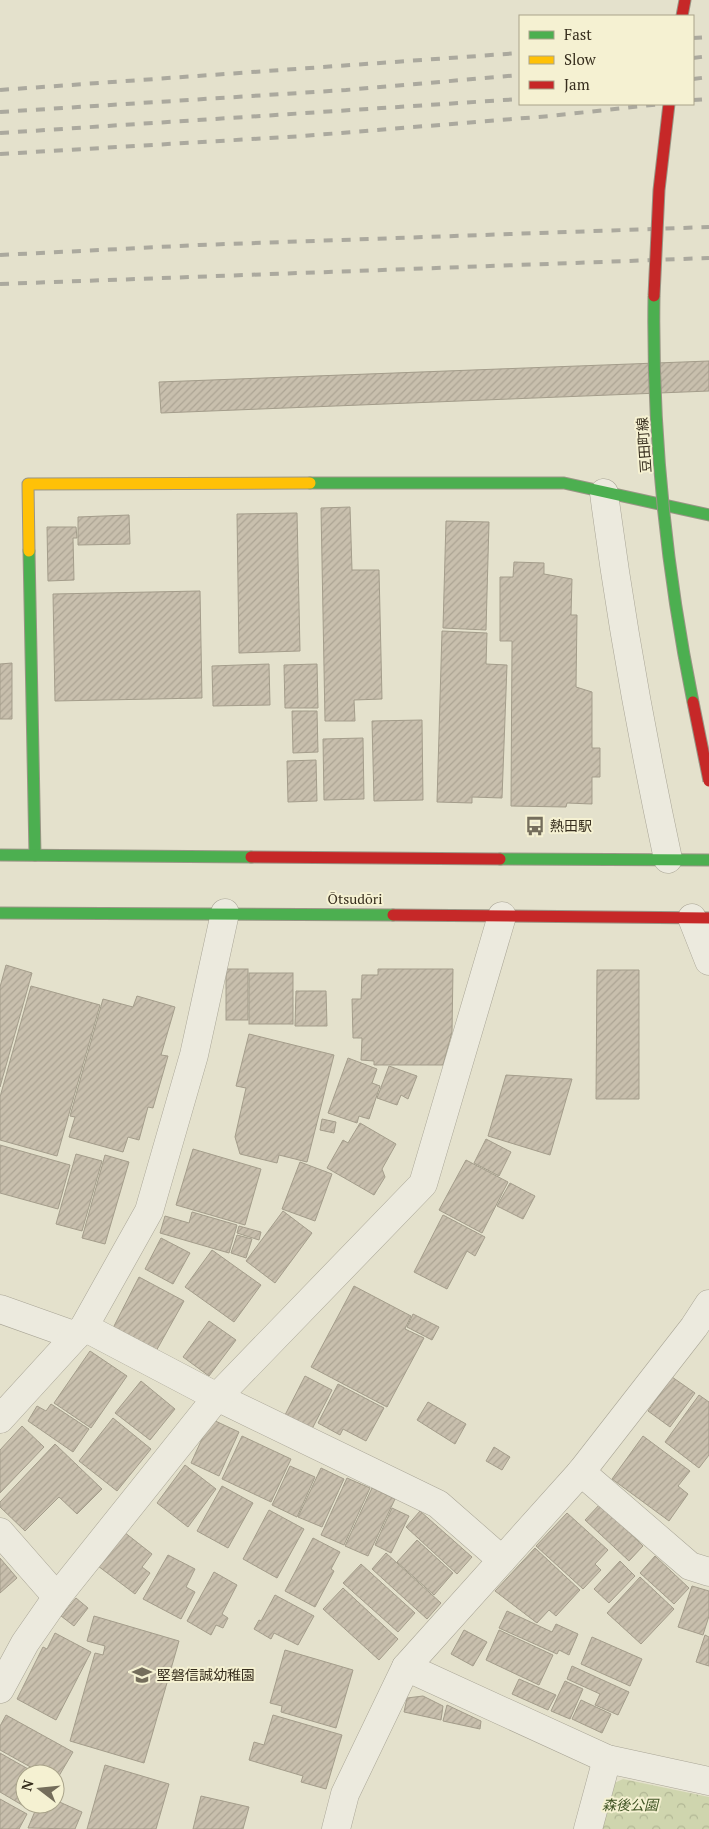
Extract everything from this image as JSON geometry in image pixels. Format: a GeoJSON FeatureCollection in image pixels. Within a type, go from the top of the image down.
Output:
{"type":"FeatureCollection","features":[{"type":"Feature","properties":{"kind":"street"},"geometry":{"type":"LineString","coordinates":[[682,15],[685,0]]}},
{"type":"Feature","properties":{"kind":"street","name":"豆田町線"},"geometry":{"type":"LineString","coordinates":[[669,105],[659,190],[654,273],[653,364],[662,499],[682,648],[709,782]]}},
{"type":"Feature","properties":{"kind":"street"},"geometry":{"type":"LineString","coordinates":[[35,855],[28,484],[564,483],[709,515]]}},
{"type":"Feature","properties":{"kind":"street"},"geometry":{"type":"LineString","coordinates":[[604,493],[615,574],[645,752],[668,859]]}},
{"type":"Feature","properties":{"kind":"street"},"geometry":{"type":"LineString","coordinates":[[0,855],[709,860]]}},
{"type":"Feature","properties":{"kind":"street"},"geometry":{"type":"LineString","coordinates":[[0,1419],[80,1331],[149,1211],[194,1056],[226,913]]}},
{"type":"Feature","properties":{"kind":"street","name":"Ōtsudōri"},"geometry":{"type":"LineString","coordinates":[[0,914],[226,913],[701,918]]}},
{"type":"Feature","properties":{"kind":"street"},"geometry":{"type":"LineString","coordinates":[[0,1690],[25,1642],[57,1597],[216,1397],[423,1184],[502,916]]}},
{"type":"Feature","properties":{"kind":"street"},"geometry":{"type":"LineString","coordinates":[[701,918],[709,961]]}},
{"type":"Feature","properties":{"kind":"street"},"geometry":{"type":"LineString","coordinates":[[336,1829],[345,1794],[406,1667],[581,1472],[694,1327],[709,1304]]}},
{"type":"Feature","properties":{"kind":"street"},"geometry":{"type":"LineString","coordinates":[[0,1309],[80,1331],[438,1504],[502,1560]]}},
{"type":"Feature","properties":{"kind":"street"},"geometry":{"type":"LineString","coordinates":[[581,1472],[690,1566],[709,1572]]}},
{"type":"Feature","properties":{"kind":"street"},"geometry":{"type":"LineString","coordinates":[[0,1532],[57,1597]]}},
{"type":"Feature","properties":{"kind":"street"},"geometry":{"type":"LineString","coordinates":[[406,1667],[607,1759],[709,1781]]}},
{"type":"Feature","properties":{"kind":"street"},"geometry":{"type":"LineString","coordinates":[[588,1829],[607,1759]]}},
{"type":"Feature","properties":{"kind":"green space","name":"森後公園"},"geometry":{"type":"Polygon","coordinates":[[[623,1779],[709,1797],[709,1829],[597,1829],[608,1786],[623,1779]]]}},
{"type":"Feature","properties":{"kind":"building"},"geometry":{"type":"Polygon","coordinates":[[[709,361],[709,391],[161,413],[159,382],[709,361]]]}},
{"type":"Feature","properties":{"kind":"building"},"geometry":{"type":"Polygon","coordinates":[[[350,507],[352,570],[379,570],[382,699],[354,700],[355,721],[325,721],[321,508],[350,507]]]}},
{"type":"Feature","properties":{"kind":"building"},"geometry":{"type":"Polygon","coordinates":[[[297,513],[300,651],[239,653],[237,514],[297,513]]]}},
{"type":"Feature","properties":{"kind":"building"},"geometry":{"type":"Polygon","coordinates":[[[129,515],[130,544],[78,545],[78,517],[129,515]]]}},
{"type":"Feature","properties":{"kind":"building"},"geometry":{"type":"Polygon","coordinates":[[[446,521],[489,522],[486,630],[443,628],[446,521]]]}},
{"type":"Feature","properties":{"kind":"building"},"geometry":{"type":"Polygon","coordinates":[[[47,527],[76,527],[77,538],[73,538],[74,580],[48,581],[47,527]]]}},
{"type":"Feature","properties":{"kind":"building"},"geometry":{"type":"Polygon","coordinates":[[[514,562],[544,563],[544,574],[572,579],[571,615],[577,615],[576,687],[592,692],[592,748],[600,748],[600,777],[592,777],[592,804],[567,803],[566,807],[511,806],[512,641],[500,641],[500,577],[513,577],[514,562]]]}},
{"type":"Feature","properties":{"kind":"building"},"geometry":{"type":"Polygon","coordinates":[[[200,591],[202,698],[55,701],[53,594],[200,591]]]}},
{"type":"Feature","properties":{"kind":"building"},"geometry":{"type":"Polygon","coordinates":[[[442,631],[487,633],[486,664],[507,665],[502,798],[472,797],[472,803],[437,802],[442,631]]]}},
{"type":"Feature","properties":{"kind":"building"},"geometry":{"type":"Polygon","coordinates":[[[12,663],[12,719],[0,719],[0,664],[12,663]]]}},
{"type":"Feature","properties":{"kind":"building"},"geometry":{"type":"Polygon","coordinates":[[[269,664],[270,705],[213,706],[212,666],[269,664]]]}},
{"type":"Feature","properties":{"kind":"building"},"geometry":{"type":"Polygon","coordinates":[[[317,664],[318,708],[285,708],[284,665],[317,664]]]}},
{"type":"Feature","properties":{"kind":"building"},"geometry":{"type":"Polygon","coordinates":[[[292,711],[317,711],[318,752],[293,753],[292,711]]]}},
{"type":"Feature","properties":{"kind":"building"},"geometry":{"type":"Polygon","coordinates":[[[422,720],[423,800],[374,801],[372,721],[422,720]]]}},
{"type":"Feature","properties":{"kind":"building"},"geometry":{"type":"Polygon","coordinates":[[[363,738],[364,799],[324,800],[323,739],[363,738]]]}},
{"type":"Feature","properties":{"kind":"building"},"geometry":{"type":"Polygon","coordinates":[[[316,760],[317,801],[288,802],[287,761],[316,760]]]}},
{"type":"Feature","properties":{"kind":"building"},"geometry":{"type":"Polygon","coordinates":[[[6,965],[32,973],[0,1087],[0,987],[6,965]]]}},
{"type":"Feature","properties":{"kind":"building"},"geometry":{"type":"Polygon","coordinates":[[[226,969],[248,969],[248,1020],[226,1020],[226,969]]]}},
{"type":"Feature","properties":{"kind":"building"},"geometry":{"type":"Polygon","coordinates":[[[378,969],[453,969],[452,1032],[443,1065],[374,1065],[374,1061],[361,1060],[362,1038],[353,1038],[352,999],[361,999],[362,975],[378,975],[378,969]]]}},
{"type":"Feature","properties":{"kind":"building"},"geometry":{"type":"Polygon","coordinates":[[[597,970],[639,970],[639,1099],[596,1099],[597,970]]]}},
{"type":"Feature","properties":{"kind":"building"},"geometry":{"type":"Polygon","coordinates":[[[249,973],[293,973],[293,1024],[249,1024],[249,973]]]}},
{"type":"Feature","properties":{"kind":"building"},"geometry":{"type":"Polygon","coordinates":[[[31,986],[100,1005],[57,1156],[0,1140],[0,1097],[31,986]]]}},
{"type":"Feature","properties":{"kind":"building"},"geometry":{"type":"Polygon","coordinates":[[[296,991],[326,991],[327,1026],[295,1026],[296,991]]]}},
{"type":"Feature","properties":{"kind":"building"},"geometry":{"type":"Polygon","coordinates":[[[137,996],[175,1007],[161,1055],[168,1056],[153,1108],[148,1107],[139,1140],[128,1137],[123,1152],[69,1137],[75,1117],[70,1116],[103,999],[133,1007],[137,996]]]}},
{"type":"Feature","properties":{"kind":"building"},"geometry":{"type":"Polygon","coordinates":[[[249,1034],[334,1055],[307,1162],[279,1155],[277,1163],[240,1154],[235,1137],[246,1088],[236,1086],[249,1034]]]}},
{"type":"Feature","properties":{"kind":"building"},"geometry":{"type":"Polygon","coordinates":[[[348,1058],[377,1069],[372,1083],[380,1086],[369,1119],[359,1116],[357,1123],[328,1113],[348,1058]]]}},
{"type":"Feature","properties":{"kind":"building"},"geometry":{"type":"Polygon","coordinates":[[[389,1066],[417,1076],[408,1099],[401,1095],[397,1105],[377,1098],[389,1066]]]}},
{"type":"Feature","properties":{"kind":"building"},"geometry":{"type":"Polygon","coordinates":[[[506,1075],[572,1079],[550,1155],[488,1136],[506,1075]]]}},
{"type":"Feature","properties":{"kind":"building"},"geometry":{"type":"Polygon","coordinates":[[[322,1119],[336,1122],[334,1133],[320,1130],[322,1119]]]}},
{"type":"Feature","properties":{"kind":"building"},"geometry":{"type":"Polygon","coordinates":[[[360,1123],[396,1144],[382,1169],[385,1177],[374,1195],[327,1168],[343,1140],[348,1143],[360,1123]]]}},
{"type":"Feature","properties":{"kind":"building"},"geometry":{"type":"Polygon","coordinates":[[[486,1139],[511,1152],[499,1176],[474,1163],[486,1139]]]}},
{"type":"Feature","properties":{"kind":"building"},"geometry":{"type":"Polygon","coordinates":[[[0,1145],[70,1165],[58,1209],[0,1193],[0,1145]]]}},
{"type":"Feature","properties":{"kind":"building"},"geometry":{"type":"Polygon","coordinates":[[[193,1149],[261,1169],[245,1225],[176,1205],[193,1149]]]}},
{"type":"Feature","properties":{"kind":"building"},"geometry":{"type":"Polygon","coordinates":[[[76,1154],[102,1161],[82,1231],[56,1224],[76,1154]]]}},
{"type":"Feature","properties":{"kind":"building"},"geometry":{"type":"Polygon","coordinates":[[[105,1155],[129,1162],[105,1244],[82,1238],[105,1155]]]}},
{"type":"Feature","properties":{"kind":"building"},"geometry":{"type":"Polygon","coordinates":[[[466,1160],[508,1182],[482,1233],[439,1210],[466,1160]]]}},
{"type":"Feature","properties":{"kind":"building"},"geometry":{"type":"Polygon","coordinates":[[[300,1162],[332,1174],[315,1221],[282,1209],[300,1162]]]}},
{"type":"Feature","properties":{"kind":"building"},"geometry":{"type":"Polygon","coordinates":[[[510,1183],[535,1196],[523,1219],[497,1206],[510,1183]]]}},
{"type":"Feature","properties":{"kind":"building"},"geometry":{"type":"Polygon","coordinates":[[[283,1211],[312,1233],[275,1283],[246,1261],[283,1211]]]}},
{"type":"Feature","properties":{"kind":"building"},"geometry":{"type":"Polygon","coordinates":[[[192,1212],[237,1225],[229,1253],[160,1233],[165,1216],[189,1223],[192,1212]]]}},
{"type":"Feature","properties":{"kind":"building"},"geometry":{"type":"Polygon","coordinates":[[[443,1215],[485,1237],[475,1256],[467,1251],[447,1289],[414,1272],[443,1215]]]}},
{"type":"Feature","properties":{"kind":"building"},"geometry":{"type":"Polygon","coordinates":[[[239,1226],[261,1232],[259,1240],[237,1233],[239,1226]]]}},
{"type":"Feature","properties":{"kind":"building"},"geometry":{"type":"Polygon","coordinates":[[[237,1235],[252,1239],[246,1258],[231,1253],[237,1235]]]}},
{"type":"Feature","properties":{"kind":"building"},"geometry":{"type":"Polygon","coordinates":[[[161,1238],[190,1253],[173,1284],[145,1269],[161,1238]]]}},
{"type":"Feature","properties":{"kind":"building"},"geometry":{"type":"Polygon","coordinates":[[[212,1250],[261,1285],[234,1322],[185,1287],[212,1250]]]}},
{"type":"Feature","properties":{"kind":"building"},"geometry":{"type":"Polygon","coordinates":[[[139,1277],[184,1301],[155,1353],[112,1330],[139,1277]]]}},
{"type":"Feature","properties":{"kind":"building"},"geometry":{"type":"Polygon","coordinates":[[[354,1286],[411,1316],[405,1329],[424,1338],[387,1407],[311,1367],[354,1286]]]}},
{"type":"Feature","properties":{"kind":"building"},"geometry":{"type":"Polygon","coordinates":[[[413,1314],[439,1327],[432,1340],[407,1327],[413,1314]]]}},
{"type":"Feature","properties":{"kind":"building"},"geometry":{"type":"Polygon","coordinates":[[[209,1321],[236,1340],[209,1376],[183,1357],[209,1321]]]}},
{"type":"Feature","properties":{"kind":"building"},"geometry":{"type":"Polygon","coordinates":[[[90,1351],[127,1376],[91,1428],[54,1403],[90,1351]]]}},
{"type":"Feature","properties":{"kind":"building"},"geometry":{"type":"Polygon","coordinates":[[[305,1376],[332,1390],[312,1429],[285,1415],[305,1376]]]}},
{"type":"Feature","properties":{"kind":"building"},"geometry":{"type":"Polygon","coordinates":[[[672,1377],[695,1393],[670,1427],[648,1411],[672,1377]]]}},
{"type":"Feature","properties":{"kind":"building"},"geometry":{"type":"Polygon","coordinates":[[[141,1381],[175,1409],[150,1440],[115,1413],[141,1381]]]}},
{"type":"Feature","properties":{"kind":"building"},"geometry":{"type":"Polygon","coordinates":[[[338,1384],[384,1408],[366,1441],[343,1429],[340,1435],[318,1423],[338,1384]]]}},
{"type":"Feature","properties":{"kind":"building"},"geometry":{"type":"Polygon","coordinates":[[[699,1395],[709,1402],[709,1455],[699,1468],[665,1442],[699,1395]]]}},
{"type":"Feature","properties":{"kind":"building"},"geometry":{"type":"Polygon","coordinates":[[[428,1402],[466,1424],[455,1444],[417,1420],[428,1402]]]}},
{"type":"Feature","properties":{"kind":"building"},"geometry":{"type":"Polygon","coordinates":[[[51,1404],[89,1429],[73,1452],[28,1421],[37,1406],[46,1411],[51,1404]]]}},
{"type":"Feature","properties":{"kind":"building"},"geometry":{"type":"Polygon","coordinates":[[[113,1418],[151,1449],[117,1491],[79,1461],[113,1418]]]}},
{"type":"Feature","properties":{"kind":"building"},"geometry":{"type":"Polygon","coordinates":[[[211,1419],[239,1432],[219,1476],[191,1463],[211,1419]]]}},
{"type":"Feature","properties":{"kind":"building"},"geometry":{"type":"Polygon","coordinates":[[[22,1426],[44,1447],[0,1493],[0,1450],[22,1426]]]}},
{"type":"Feature","properties":{"kind":"building"},"geometry":{"type":"Polygon","coordinates":[[[242,1436],[291,1459],[271,1502],[222,1479],[242,1436]]]}},
{"type":"Feature","properties":{"kind":"building"},"geometry":{"type":"Polygon","coordinates":[[[643,1436],[690,1471],[678,1486],[688,1494],[669,1521],[612,1479],[643,1436]]]}},
{"type":"Feature","properties":{"kind":"building"},"geometry":{"type":"Polygon","coordinates":[[[55,1444],[102,1489],[77,1514],[59,1497],[25,1531],[0,1507],[0,1502],[55,1444]]]}},
{"type":"Feature","properties":{"kind":"building"},"geometry":{"type":"Polygon","coordinates":[[[494,1447],[510,1457],[502,1470],[486,1461],[494,1447]]]}},
{"type":"Feature","properties":{"kind":"building"},"geometry":{"type":"Polygon","coordinates":[[[185,1465],[216,1489],[188,1527],[157,1503],[185,1465]]]}},
{"type":"Feature","properties":{"kind":"building"},"geometry":{"type":"Polygon","coordinates":[[[290,1466],[315,1477],[297,1517],[272,1505],[290,1466]]]}},
{"type":"Feature","properties":{"kind":"building"},"geometry":{"type":"Polygon","coordinates":[[[321,1468],[344,1479],[322,1527],[298,1517],[321,1468]]]}},
{"type":"Feature","properties":{"kind":"building"},"geometry":{"type":"Polygon","coordinates":[[[347,1478],[370,1488],[344,1545],[321,1535],[347,1478]]]}},
{"type":"Feature","properties":{"kind":"building"},"geometry":{"type":"Polygon","coordinates":[[[222,1486],[253,1503],[228,1548],[197,1531],[222,1486]]]}},
{"type":"Feature","properties":{"kind":"building"},"geometry":{"type":"Polygon","coordinates":[[[372,1488],[395,1499],[368,1556],[345,1546],[372,1488]]]}},
{"type":"Feature","properties":{"kind":"building"},"geometry":{"type":"Polygon","coordinates":[[[600,1504],[643,1546],[629,1561],[585,1520],[600,1504]]]}},
{"type":"Feature","properties":{"kind":"building"},"geometry":{"type":"Polygon","coordinates":[[[392,1508],[409,1516],[391,1553],[375,1545],[392,1508]]]}},
{"type":"Feature","properties":{"kind":"building"},"geometry":{"type":"Polygon","coordinates":[[[269,1510],[304,1529],[277,1578],[243,1559],[269,1510]]]}},
{"type":"Feature","properties":{"kind":"building"},"geometry":{"type":"Polygon","coordinates":[[[420,1511],[472,1557],[457,1574],[406,1527],[420,1511]]]}},
{"type":"Feature","properties":{"kind":"building"},"geometry":{"type":"Polygon","coordinates":[[[567,1513],[608,1550],[595,1564],[601,1570],[583,1589],[536,1546],[567,1513]]]}},
{"type":"Feature","properties":{"kind":"building"},"geometry":{"type":"Polygon","coordinates":[[[124,1532],[152,1554],[142,1567],[150,1573],[135,1594],[98,1566],[124,1532]]]}},
{"type":"Feature","properties":{"kind":"building"},"geometry":{"type":"Polygon","coordinates":[[[313,1538],[340,1552],[331,1569],[334,1571],[315,1607],[285,1591],[313,1538]]]}},
{"type":"Feature","properties":{"kind":"building"},"geometry":{"type":"Polygon","coordinates":[[[417,1540],[453,1573],[434,1595],[397,1562],[417,1540]]]}},
{"type":"Feature","properties":{"kind":"building"},"geometry":{"type":"Polygon","coordinates":[[[535,1548],[580,1590],[556,1616],[549,1610],[537,1623],[495,1591],[535,1548]]]}},
{"type":"Feature","properties":{"kind":"building"},"geometry":{"type":"Polygon","coordinates":[[[386,1553],[441,1603],[427,1619],[372,1569],[386,1553]]]}},
{"type":"Feature","properties":{"kind":"building"},"geometry":{"type":"Polygon","coordinates":[[[168,1555],[195,1569],[186,1587],[195,1592],[181,1619],[143,1599],[168,1555]]]}},
{"type":"Feature","properties":{"kind":"building"},"geometry":{"type":"Polygon","coordinates":[[[655,1556],[689,1588],[674,1604],[640,1573],[655,1556]]]}},
{"type":"Feature","properties":{"kind":"building"},"geometry":{"type":"Polygon","coordinates":[[[0,1558],[17,1578],[0,1593],[0,1558]]]}},
{"type":"Feature","properties":{"kind":"building"},"geometry":{"type":"Polygon","coordinates":[[[620,1561],[635,1576],[609,1603],[594,1589],[620,1561]]]}},
{"type":"Feature","properties":{"kind":"building"},"geometry":{"type":"Polygon","coordinates":[[[361,1564],[415,1613],[398,1632],[343,1583],[361,1564]]]}},
{"type":"Feature","properties":{"kind":"building"},"geometry":{"type":"Polygon","coordinates":[[[214,1572],[237,1585],[222,1614],[228,1618],[223,1628],[216,1625],[211,1635],[187,1621],[214,1572]]]}},
{"type":"Feature","properties":{"kind":"building"},"geometry":{"type":"Polygon","coordinates":[[[640,1577],[674,1609],[641,1644],[607,1613],[640,1577]]]}},
{"type":"Feature","properties":{"kind":"building"},"geometry":{"type":"Polygon","coordinates":[[[692,1586],[709,1591],[709,1616],[703,1635],[678,1627],[692,1586]]]}},
{"type":"Feature","properties":{"kind":"building"},"geometry":{"type":"Polygon","coordinates":[[[343,1588],[398,1639],[379,1660],[323,1609],[343,1588]]]}},
{"type":"Feature","properties":{"kind":"building"},"geometry":{"type":"Polygon","coordinates":[[[275,1595],[314,1616],[298,1645],[274,1633],[271,1639],[254,1629],[259,1620],[261,1621],[275,1595]]]}},
{"type":"Feature","properties":{"kind":"building"},"geometry":{"type":"Polygon","coordinates":[[[76,1598],[88,1608],[74,1626],[61,1616],[76,1598]]]}},
{"type":"Feature","properties":{"kind":"building"},"geometry":{"type":"Polygon","coordinates":[[[507,1611],[552,1632],[556,1624],[578,1634],[569,1655],[559,1650],[557,1654],[499,1628],[507,1611]]]}},
{"type":"Feature","properties":{"kind":"building"},"geometry":{"type":"Polygon","coordinates":[[[94,1616],[179,1641],[144,1763],[70,1741],[95,1653],[103,1655],[105,1646],[87,1641],[94,1616]]]}},
{"type":"Feature","properties":{"kind":"building"},"geometry":{"type":"Polygon","coordinates":[[[464,1630],[487,1642],[473,1666],[451,1654],[464,1630]]]}},
{"type":"Feature","properties":{"kind":"building"},"geometry":{"type":"Polygon","coordinates":[[[499,1630],[553,1655],[539,1685],[486,1660],[499,1630]]]}},
{"type":"Feature","properties":{"kind":"building"},"geometry":{"type":"Polygon","coordinates":[[[55,1633],[91,1652],[56,1720],[17,1699],[43,1647],[47,1649],[55,1633]]]}},
{"type":"Feature","properties":{"kind":"building"},"geometry":{"type":"Polygon","coordinates":[[[705,1635],[709,1637],[709,1666],[696,1662],[705,1635]]]}},
{"type":"Feature","properties":{"kind":"building"},"geometry":{"type":"Polygon","coordinates":[[[592,1637],[642,1659],[630,1686],[581,1664],[592,1637]]]}},
{"type":"Feature","properties":{"kind":"building"},"geometry":{"type":"Polygon","coordinates":[[[285,1650],[353,1670],[336,1728],[281,1712],[282,1706],[270,1703],[285,1650]]]}},
{"type":"Feature","properties":{"kind":"building"},"geometry":{"type":"Polygon","coordinates":[[[572,1666],[629,1692],[618,1715],[595,1705],[600,1694],[567,1679],[572,1666]]]}},
{"type":"Feature","properties":{"kind":"building"},"geometry":{"type":"Polygon","coordinates":[[[519,1679],[556,1695],[548,1710],[512,1694],[519,1679]]]}},
{"type":"Feature","properties":{"kind":"building"},"geometry":{"type":"Polygon","coordinates":[[[565,1681],[583,1689],[570,1719],[551,1711],[565,1681]]]}},
{"type":"Feature","properties":{"kind":"building"},"geometry":{"type":"Polygon","coordinates":[[[423,1696],[443,1706],[441,1720],[404,1712],[407,1698],[423,1696]]]}},
{"type":"Feature","properties":{"kind":"building"},"geometry":{"type":"Polygon","coordinates":[[[581,1700],[611,1714],[602,1733],[572,1719],[581,1700]]]}},
{"type":"Feature","properties":{"kind":"building"},"geometry":{"type":"Polygon","coordinates":[[[447,1705],[481,1721],[480,1729],[443,1721],[447,1705]]]}},
{"type":"Feature","properties":{"kind":"building"},"geometry":{"type":"Polygon","coordinates":[[[6,1715],[73,1752],[65,1766],[65,1764],[25,1764],[0,1750],[0,1726],[6,1715]]]}},
{"type":"Feature","properties":{"kind":"building"},"geometry":{"type":"Polygon","coordinates":[[[273,1715],[342,1735],[326,1789],[301,1782],[303,1776],[249,1760],[254,1742],[264,1745],[273,1715]]]}},
{"type":"Feature","properties":{"kind":"building"},"geometry":{"type":"Polygon","coordinates":[[[0,1753],[19,1764],[15,1764],[15,1801],[0,1792],[0,1753]]]}},
{"type":"Feature","properties":{"kind":"building"},"geometry":{"type":"Polygon","coordinates":[[[105,1765],[169,1784],[156,1829],[87,1829],[105,1765]]]}},
{"type":"Feature","properties":{"kind":"building"},"geometry":{"type":"Polygon","coordinates":[[[201,1796],[249,1807],[243,1829],[193,1829],[201,1796]]]}},
{"type":"Feature","properties":{"kind":"building"},"geometry":{"type":"Polygon","coordinates":[[[0,1799],[15,1807],[15,1814],[27,1814],[19,1829],[0,1829],[0,1799]]]}},
{"type":"Feature","properties":{"kind":"building"},"geometry":{"type":"Polygon","coordinates":[[[65,1804],[82,1812],[75,1829],[28,1828],[34,1814],[65,1814],[65,1804]]]}},
{"type":"Feature","properties":{"kind":"railway"},"geometry":{"type":"LineString","coordinates":[[694,38],[709,37]]}},
{"type":"Feature","properties":{"kind":"railway"},"geometry":{"type":"LineString","coordinates":[[0,90],[519,53]]}},
{"type":"Feature","properties":{"kind":"railway"},"geometry":{"type":"LineString","coordinates":[[694,58],[709,56]]}},
{"type":"Feature","properties":{"kind":"railway"},"geometry":{"type":"LineString","coordinates":[[0,112],[346,90],[519,75]]}},
{"type":"Feature","properties":{"kind":"railway"},"geometry":{"type":"LineString","coordinates":[[694,79],[709,77]]}},
{"type":"Feature","properties":{"kind":"railway"},"geometry":{"type":"LineString","coordinates":[[0,133],[519,99]]}},
{"type":"Feature","properties":{"kind":"railway"},"geometry":{"type":"LineString","coordinates":[[694,100],[709,99]]}},
{"type":"Feature","properties":{"kind":"railway"},"geometry":{"type":"LineString","coordinates":[[0,154],[303,136],[550,116],[652,105]]}},
{"type":"Feature","properties":{"kind":"railway"},"geometry":{"type":"LineString","coordinates":[[0,255],[199,245],[709,227]]}},
{"type":"Feature","properties":{"kind":"railway"},"geometry":{"type":"LineString","coordinates":[[0,284],[709,258]]}},
{"type":"Feature","properties":{"kind":"traffic: fast"},"geometry":{"type":"LineString","coordinates":[[654,296],[655,398],[658,449],[675,602],[693,702]]}},
{"type":"Feature","properties":{"kind":"traffic: fast"},"geometry":{"type":"LineString","coordinates":[[310,483],[564,483],[709,515]]}},
{"type":"Feature","properties":{"kind":"traffic: fast"},"geometry":{"type":"LineString","coordinates":[[29,551],[35,855]]}},
{"type":"Feature","properties":{"kind":"traffic: fast"},"geometry":{"type":"LineString","coordinates":[[0,855],[251,857]]}},
{"type":"Feature","properties":{"kind":"traffic: fast"},"geometry":{"type":"LineString","coordinates":[[500,859],[709,860]]}},
{"type":"Feature","properties":{"kind":"traffic: fast"},"geometry":{"type":"LineString","coordinates":[[0,913],[393,915]]}},
{"type":"Feature","properties":{"kind":"traffic: slow"},"geometry":{"type":"LineString","coordinates":[[29,551],[28,484],[310,483]]}},
{"type":"Feature","properties":{"kind":"traffic: jam"},"geometry":{"type":"LineString","coordinates":[[682,15],[685,0]]}},
{"type":"Feature","properties":{"kind":"traffic: jam"},"geometry":{"type":"LineString","coordinates":[[654,296],[659,190],[669,105]]}},
{"type":"Feature","properties":{"kind":"traffic: jam"},"geometry":{"type":"LineString","coordinates":[[693,702],[709,781]]}},
{"type":"Feature","properties":{"kind":"traffic: jam"},"geometry":{"type":"LineString","coordinates":[[251,857],[500,859]]}},
{"type":"Feature","properties":{"kind":"traffic: jam"},"geometry":{"type":"LineString","coordinates":[[393,915],[709,918]]}},
{"type":"Feature","properties":{"kind":"place","name":"熱田駅"},"geometry":{"type":"Point","coordinates":[535,826]}},
{"type":"Feature","properties":{"kind":"place","name":"堅磐信誠幼稚園"},"geometry":{"type":"Point","coordinates":[142,1675]}}]}
